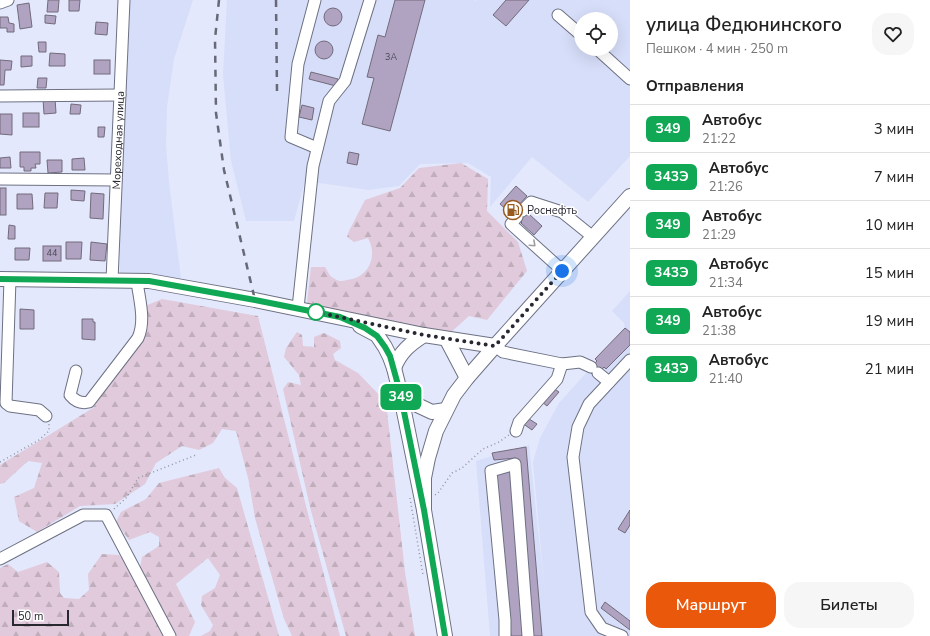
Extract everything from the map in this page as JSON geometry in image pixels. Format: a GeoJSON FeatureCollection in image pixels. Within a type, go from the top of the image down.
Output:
{"type":"FeatureCollection","features":[{"type":"Feature","properties":{"kind":"main road"},"geometry":{"type":"LineString","coordinates":[[424,505],[424,478],[428,458],[436,431],[454,395],[495,346],[630,196]]}},
{"type":"Feature","properties":{"kind":"main road"},"geometry":{"type":"LineString","coordinates":[[5,279],[137,281],[189,287],[298,308],[447,340],[495,346]]}},
{"type":"Feature","properties":{"kind":"main road"},"geometry":{"type":"LineString","coordinates":[[340,317],[365,328],[377,336],[388,352],[394,368],[424,505],[445,636]]}},
{"type":"Feature","properties":{"kind":"main road"},"geometry":{"type":"LineString","coordinates":[[394,368],[398,358],[404,351],[424,335]]}},
{"type":"Feature","properties":{"kind":"main road"},"geometry":{"type":"LineString","coordinates":[[447,340],[467,378]]}},
{"type":"Feature","properties":{"kind":"main road"},"geometry":{"type":"LineString","coordinates":[[400,392],[415,404],[432,412],[446,410]]}},
{"type":"Feature","properties":{"kind":"street"},"geometry":{"type":"LineString","coordinates":[[0,3],[8,0]]}},
{"type":"Feature","properties":{"kind":"street","name":"Мореходная улица"},"geometry":{"type":"LineString","coordinates":[[112,280],[124,0]]}},
{"type":"Feature","properties":{"kind":"street"},"geometry":{"type":"LineString","coordinates":[[315,0],[298,64],[291,137],[317,148]]}},
{"type":"Feature","properties":{"kind":"street"},"geometry":{"type":"LineString","coordinates":[[298,308],[313,166],[317,148],[329,101],[345,81],[370,0]]}},
{"type":"Feature","properties":{"kind":"street"},"geometry":{"type":"LineString","coordinates":[[558,15],[574,29]]}},
{"type":"Feature","properties":{"kind":"street"},"geometry":{"type":"LineString","coordinates":[[605,56],[630,79]]}},
{"type":"Feature","properties":{"kind":"street"},"geometry":{"type":"LineString","coordinates":[[0,96],[120,95]]}},
{"type":"Feature","properties":{"kind":"street"},"geometry":{"type":"LineString","coordinates":[[0,179],[116,180]]}},
{"type":"Feature","properties":{"kind":"street"},"geometry":{"type":"LineString","coordinates":[[562,271],[511,224],[531,202],[562,212],[593,238]]}},
{"type":"Feature","properties":{"kind":"street"},"geometry":{"type":"LineString","coordinates":[[5,279],[6,403],[10,406],[39,410],[46,416]]}},
{"type":"Feature","properties":{"kind":"street"},"geometry":{"type":"LineString","coordinates":[[76,371],[70,395],[74,400],[83,403],[89,402],[138,338],[142,322],[137,281]]}},
{"type":"Feature","properties":{"kind":"street"},"geometry":{"type":"LineString","coordinates":[[495,346],[503,352],[562,364],[580,362],[595,370],[609,382]]}},
{"type":"Feature","properties":{"kind":"street"},"geometry":{"type":"LineString","coordinates":[[622,636],[602,628],[591,612],[573,457],[578,427],[589,404],[630,360]]}},
{"type":"Feature","properties":{"kind":"street"},"geometry":{"type":"LineString","coordinates":[[516,431],[519,422],[557,379],[562,364]]}},
{"type":"Feature","properties":{"kind":"street"},"geometry":{"type":"LineString","coordinates":[[505,636],[505,620],[491,470],[514,464],[528,636]]}},
{"type":"Feature","properties":{"kind":"street"},"geometry":{"type":"LineString","coordinates":[[0,559],[83,515],[106,516],[170,636]]}},
{"type":"Feature","properties":{"kind":"path"},"geometry":{"type":"LineString","coordinates":[[0,462],[39,440],[49,431],[50,425],[46,416]]}},
{"type":"Feature","properties":{"kind":"path"},"geometry":{"type":"LineString","coordinates":[[424,505],[438,493],[449,476],[462,468],[483,449],[500,442],[506,436],[516,431]]}},
{"type":"Feature","properties":{"kind":"path"},"geometry":{"type":"LineString","coordinates":[[106,516],[127,497],[138,478],[196,455]]}},
{"type":"Feature","properties":{"kind":"shaded area"},"geometry":{"type":"Polygon","coordinates":[[[124,0],[193,0],[174,59],[167,107],[166,146],[181,278],[120,274],[120,95],[124,0]]]}},
{"type":"Feature","properties":{"kind":"shaded area"},"geometry":{"type":"Polygon","coordinates":[[[227,0],[630,0],[630,156],[588,202],[532,157],[490,207],[491,177],[468,163],[420,164],[399,186],[369,190],[305,181],[294,221],[246,221],[231,161],[223,75],[227,0]]]}},
{"type":"Feature","properties":{"kind":"shaded area"},"geometry":{"type":"Polygon","coordinates":[[[630,291],[630,636],[490,636],[476,461],[529,445],[545,595],[533,462],[540,438],[559,403],[597,361],[595,359],[625,328],[624,323],[612,311],[630,291]]]}},
{"type":"Feature","properties":{"kind":"green space"},"geometry":{"type":"Polygon","coordinates":[[[461,163],[488,179],[487,211],[518,242],[527,271],[487,320],[469,316],[449,334],[307,303],[311,267],[325,267],[332,277],[341,281],[361,275],[370,265],[372,252],[368,238],[354,242],[347,237],[365,200],[400,188],[419,168],[461,163]]]}},
{"type":"Feature","properties":{"kind":"green space"},"geometry":{"type":"Polygon","coordinates":[[[162,299],[258,316],[340,636],[292,636],[284,619],[255,518],[249,482],[236,431],[222,429],[213,443],[199,450],[182,446],[156,463],[145,484],[115,504],[80,506],[37,532],[19,521],[14,497],[34,488],[42,463],[28,461],[4,483],[0,484],[0,465],[93,408],[148,328],[145,306],[162,299]]]}},
{"type":"Feature","properties":{"kind":"green space"},"geometry":{"type":"Polygon","coordinates":[[[297,332],[302,335],[303,346],[314,347],[314,337],[324,333],[340,341],[341,348],[333,354],[335,360],[358,373],[386,402],[405,572],[415,636],[346,636],[311,511],[283,389],[288,382],[301,385],[299,375],[284,357],[286,348],[297,332]]]}},
{"type":"Feature","properties":{"kind":"green space"},"geometry":{"type":"Polygon","coordinates":[[[219,468],[225,478],[237,488],[279,636],[201,636],[210,631],[213,625],[201,605],[202,596],[215,588],[220,575],[208,558],[176,584],[195,622],[189,636],[175,636],[140,568],[142,557],[159,546],[159,537],[150,532],[129,540],[116,522],[121,512],[146,499],[159,483],[219,468]]]}},
{"type":"Feature","properties":{"kind":"green space"},"geometry":{"type":"Polygon","coordinates":[[[102,554],[119,555],[129,567],[165,636],[0,636],[0,568],[8,564],[18,572],[47,562],[59,572],[60,593],[64,598],[79,599],[89,590],[88,574],[102,554]]]}},
{"type":"Feature","properties":{"kind":"building"},"geometry":{"type":"Polygon","coordinates":[[[48,0],[59,0],[58,12],[47,12],[48,0]]]}},
{"type":"Feature","properties":{"kind":"building"},"geometry":{"type":"Polygon","coordinates":[[[69,0],[80,0],[79,11],[69,11],[69,0]]]}},
{"type":"Feature","properties":{"kind":"building"},"geometry":{"type":"Polygon","coordinates":[[[395,0],[425,0],[390,131],[362,124],[374,78],[367,77],[378,35],[385,37],[395,0]]]}},
{"type":"Feature","properties":{"kind":"building"},"geometry":{"type":"Polygon","coordinates":[[[506,0],[529,0],[506,26],[493,15],[506,0]]]}},
{"type":"Feature","properties":{"kind":"building"},"geometry":{"type":"Polygon","coordinates":[[[29,3],[32,27],[20,29],[17,5],[29,3]]]}},
{"type":"Feature","properties":{"kind":"building"},"geometry":{"type":"Polygon","coordinates":[[[333,8],[339,11],[342,17],[339,23],[333,26],[327,23],[324,17],[327,11],[333,8]]]}},
{"type":"Feature","properties":{"kind":"building"},"geometry":{"type":"Polygon","coordinates":[[[45,15],[56,16],[55,24],[45,23],[45,15]]]}},
{"type":"Feature","properties":{"kind":"building"},"geometry":{"type":"Polygon","coordinates":[[[0,17],[8,17],[9,23],[14,24],[14,32],[7,32],[7,28],[0,28],[0,17]]]}},
{"type":"Feature","properties":{"kind":"building"},"geometry":{"type":"Polygon","coordinates":[[[96,22],[108,23],[107,35],[95,34],[96,22]]]}},
{"type":"Feature","properties":{"kind":"building"},"geometry":{"type":"Polygon","coordinates":[[[324,41],[330,44],[333,50],[330,56],[324,59],[318,56],[315,50],[318,44],[324,41]]]}},
{"type":"Feature","properties":{"kind":"building"},"geometry":{"type":"Polygon","coordinates":[[[38,42],[46,42],[46,52],[39,52],[38,42]]]}},
{"type":"Feature","properties":{"kind":"building"},"geometry":{"type":"Polygon","coordinates":[[[50,53],[65,54],[65,66],[49,66],[50,53]]]}},
{"type":"Feature","properties":{"kind":"building"},"geometry":{"type":"Polygon","coordinates":[[[21,56],[32,56],[32,66],[21,67],[21,56]]]}},
{"type":"Feature","properties":{"kind":"building"},"geometry":{"type":"Polygon","coordinates":[[[0,60],[12,61],[11,70],[5,70],[4,85],[0,85],[0,60]]]}},
{"type":"Feature","properties":{"kind":"building"},"geometry":{"type":"Polygon","coordinates":[[[94,60],[110,60],[110,74],[94,74],[94,60]]]}},
{"type":"Feature","properties":{"kind":"building"},"geometry":{"type":"Polygon","coordinates":[[[311,72],[338,79],[336,86],[309,79],[311,72]]]}},
{"type":"Feature","properties":{"kind":"building"},"geometry":{"type":"Polygon","coordinates":[[[38,78],[47,78],[46,88],[37,88],[38,78]]]}},
{"type":"Feature","properties":{"kind":"building"},"geometry":{"type":"Polygon","coordinates":[[[55,98],[56,113],[44,114],[43,99],[55,98]]]}},
{"type":"Feature","properties":{"kind":"building"},"geometry":{"type":"Polygon","coordinates":[[[71,104],[81,105],[80,114],[70,114],[71,104]]]}},
{"type":"Feature","properties":{"kind":"building"},"geometry":{"type":"Polygon","coordinates":[[[302,105],[314,108],[312,120],[299,117],[302,105]]]}},
{"type":"Feature","properties":{"kind":"building"},"geometry":{"type":"Polygon","coordinates":[[[23,113],[39,113],[39,127],[23,127],[23,113]]]}},
{"type":"Feature","properties":{"kind":"building"},"geometry":{"type":"Polygon","coordinates":[[[0,114],[12,114],[12,135],[0,134],[0,114]]]}},
{"type":"Feature","properties":{"kind":"building"},"geometry":{"type":"Polygon","coordinates":[[[98,127],[105,127],[104,137],[98,137],[98,127]]]}},
{"type":"Feature","properties":{"kind":"building"},"geometry":{"type":"Polygon","coordinates":[[[20,152],[40,152],[40,164],[35,164],[36,168],[31,168],[31,171],[24,171],[24,167],[20,167],[20,152]]]}},
{"type":"Feature","properties":{"kind":"building"},"geometry":{"type":"Polygon","coordinates":[[[349,152],[359,154],[357,165],[347,163],[349,152]]]}},
{"type":"Feature","properties":{"kind":"building"},"geometry":{"type":"Polygon","coordinates":[[[10,157],[11,168],[0,168],[0,158],[10,157]]]}},
{"type":"Feature","properties":{"kind":"building"},"geometry":{"type":"Polygon","coordinates":[[[84,158],[85,170],[72,170],[72,159],[84,158]]]}},
{"type":"Feature","properties":{"kind":"building"},"geometry":{"type":"Polygon","coordinates":[[[47,160],[62,160],[62,172],[48,173],[47,160]]]}},
{"type":"Feature","properties":{"kind":"building","name":"Роснефть"},"geometry":{"type":"Polygon","coordinates":[[[516,186],[527,196],[517,207],[527,216],[529,214],[542,226],[534,235],[521,223],[522,222],[500,204],[516,186]]]}},
{"type":"Feature","properties":{"kind":"building"},"geometry":{"type":"Polygon","coordinates":[[[0,188],[6,188],[6,215],[0,215],[0,188]]]}},
{"type":"Feature","properties":{"kind":"building"},"geometry":{"type":"Polygon","coordinates":[[[71,190],[85,191],[84,201],[71,200],[71,190]]]}},
{"type":"Feature","properties":{"kind":"building"},"geometry":{"type":"Polygon","coordinates":[[[45,193],[58,193],[57,208],[44,208],[45,193]]]}},
{"type":"Feature","properties":{"kind":"building"},"geometry":{"type":"Polygon","coordinates":[[[91,193],[104,194],[103,219],[90,218],[91,193]]]}},
{"type":"Feature","properties":{"kind":"building"},"geometry":{"type":"Polygon","coordinates":[[[17,194],[32,194],[33,209],[17,209],[17,194]]]}},
{"type":"Feature","properties":{"kind":"building"},"geometry":{"type":"Polygon","coordinates":[[[9,225],[15,226],[15,239],[8,239],[9,225]]]}},
{"type":"Feature","properties":{"kind":"building"},"geometry":{"type":"Polygon","coordinates":[[[66,242],[82,242],[81,259],[66,259],[66,242]]]}},
{"type":"Feature","properties":{"kind":"building"},"geometry":{"type":"Polygon","coordinates":[[[91,242],[107,244],[105,261],[90,260],[91,242]]]}},
{"type":"Feature","properties":{"kind":"building"},"geometry":{"type":"Polygon","coordinates":[[[43,246],[61,246],[61,261],[43,261],[43,246]]]}},
{"type":"Feature","properties":{"kind":"building"},"geometry":{"type":"Polygon","coordinates":[[[15,248],[30,248],[29,260],[15,260],[15,248]]]}},
{"type":"Feature","properties":{"kind":"building"},"geometry":{"type":"Polygon","coordinates":[[[20,309],[34,310],[34,329],[20,329],[20,309]]]}},
{"type":"Feature","properties":{"kind":"building"},"geometry":{"type":"Polygon","coordinates":[[[82,319],[93,319],[93,322],[95,322],[95,340],[82,339],[82,319]]]}},
{"type":"Feature","properties":{"kind":"building"},"geometry":{"type":"Polygon","coordinates":[[[625,328],[630,332],[630,345],[606,369],[604,367],[595,377],[588,370],[597,361],[595,359],[625,328]]]}},
{"type":"Feature","properties":{"kind":"building"},"geometry":{"type":"Polygon","coordinates":[[[553,388],[559,392],[547,406],[542,402],[553,388]]]}},
{"type":"Feature","properties":{"kind":"building"},"geometry":{"type":"Polygon","coordinates":[[[526,417],[537,424],[532,430],[522,423],[526,417]]]}},
{"type":"Feature","properties":{"kind":"building"},"geometry":{"type":"Polygon","coordinates":[[[526,447],[542,636],[533,636],[517,460],[516,458],[494,460],[492,453],[526,447]]]}},
{"type":"Feature","properties":{"kind":"building"},"geometry":{"type":"Polygon","coordinates":[[[511,470],[524,635],[520,636],[511,636],[495,472],[511,470]]]}},
{"type":"Feature","properties":{"kind":"building"},"geometry":{"type":"Polygon","coordinates":[[[630,510],[630,525],[625,533],[618,529],[630,510]]]}},
{"type":"Feature","properties":{"kind":"building"},"geometry":{"type":"Polygon","coordinates":[[[605,602],[630,621],[630,630],[601,608],[605,602]]]}},
{"type":"Feature","properties":{"kind":"railway"},"geometry":{"type":"LineString","coordinates":[[219,0],[215,39],[216,113],[224,170],[255,300]]}},
{"type":"Feature","properties":{"kind":"railway"},"geometry":{"type":"LineString","coordinates":[[276,0],[277,92]]}},
{"type":"Feature","properties":{"kind":"bus line","name":"349"},"geometry":{"type":"LineString","coordinates":[[0,279],[149,281],[189,287],[340,317],[365,328],[377,336],[390,356],[400,392],[424,510],[445,636]]}},
{"type":"Feature","properties":{"kind":"place","name":"Роснефть"},"geometry":{"type":"Point","coordinates":[513,210]}},
{"type":"Feature","properties":{"kind":"route"},"geometry":{"type":"LineString","coordinates":[[316,312],[447,340],[495,346],[562,271]]}}]}
